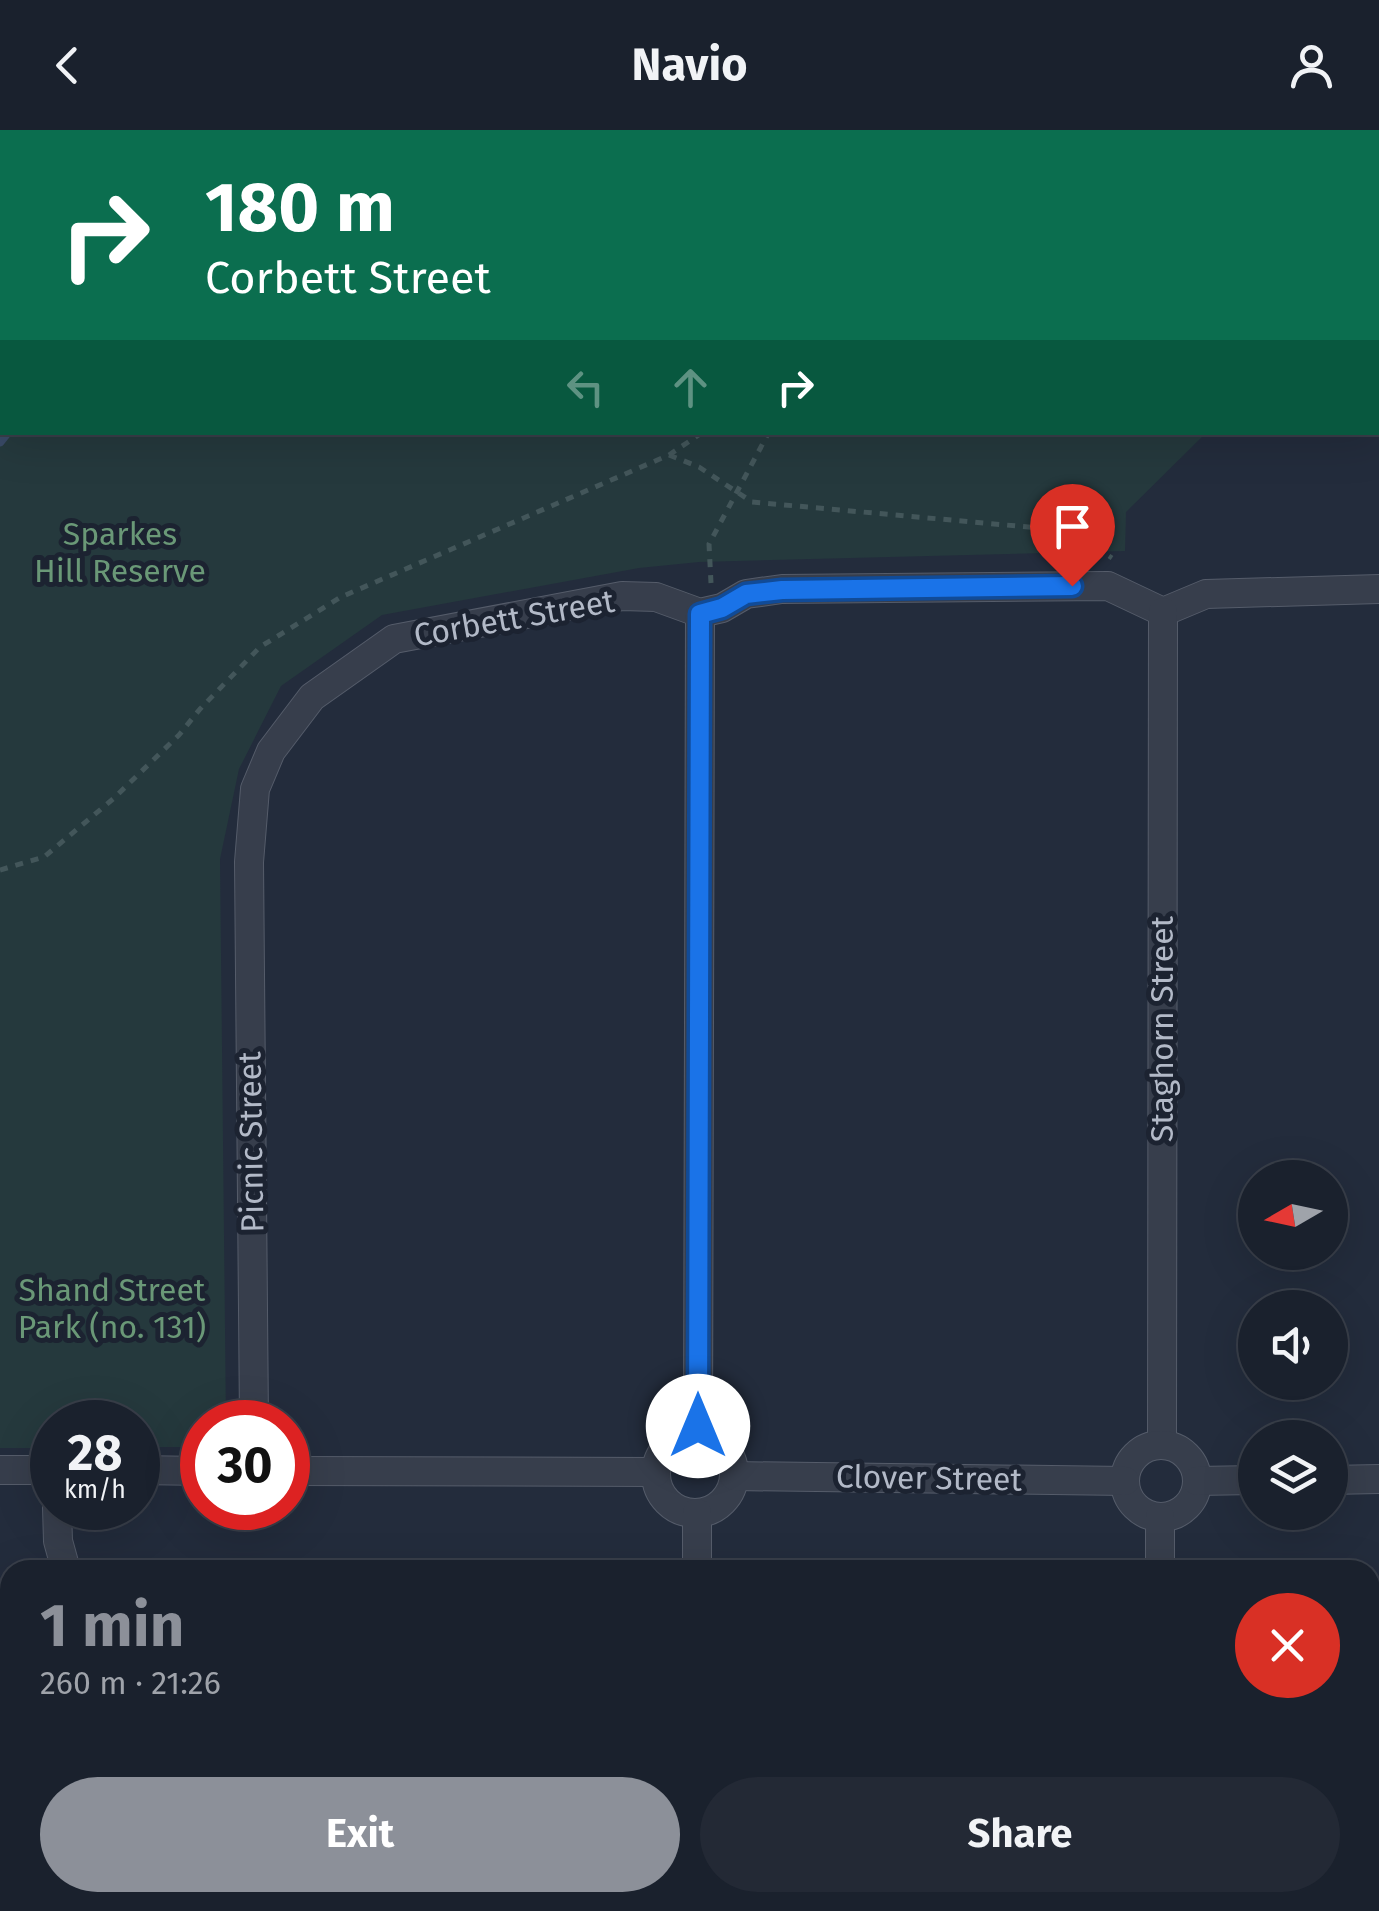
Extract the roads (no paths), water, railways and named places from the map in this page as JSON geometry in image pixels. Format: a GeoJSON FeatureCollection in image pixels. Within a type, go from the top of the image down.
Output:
{"type":"FeatureCollection","features":[{"type":"Feature","properties":{"kind":"street"},"geometry":{"type":"LineString","coordinates":[[698,1434],[700,614],[722,608],[746,594],[782,590],[1108,586],[1163,612],[1206,594],[1379,589]]}},
{"type":"Feature","properties":{"kind":"street","name":"Corbett Street"},"geometry":{"type":"LineString","coordinates":[[248,862],[254,789],[271,752],[312,697],[394,640],[622,596],[656,596],[700,614]]}},
{"type":"Feature","properties":{"kind":"street","name":"Staghorn Street"},"geometry":{"type":"LineString","coordinates":[[1162,1445],[1163,612]]}},
{"type":"Feature","properties":{"kind":"street","name":"Picnic Street"},"geometry":{"type":"LineString","coordinates":[[248,862],[254,1400]]}},
{"type":"Feature","properties":{"kind":"street"},"geometry":{"type":"LineString","coordinates":[[698,1434],[721,1444],[733,1464],[734,1476],[732,1488],[719,1506],[686,1513],[661,1494],[656,1472],[664,1449],[674,1440],[698,1434]]}},
{"type":"Feature","properties":{"kind":"street"},"geometry":{"type":"LineString","coordinates":[[1162,1445],[1183,1452],[1197,1480],[1190,1502],[1182,1511],[1160,1517],[1139,1510],[1126,1492],[1125,1480],[1126,1469],[1140,1451],[1162,1445]]}},
{"type":"Feature","properties":{"kind":"street"},"geometry":{"type":"LineString","coordinates":[[0,1470],[30,1470]]}},
{"type":"Feature","properties":{"kind":"street"},"geometry":{"type":"LineString","coordinates":[[310,1471],[656,1472]]}},
{"type":"Feature","properties":{"kind":"street","name":"Clover Street"},"geometry":{"type":"LineString","coordinates":[[734,1476],[1125,1480]]}},
{"type":"Feature","properties":{"kind":"street"},"geometry":{"type":"LineString","coordinates":[[1348,1480],[1379,1479]]}},
{"type":"Feature","properties":{"kind":"street"},"geometry":{"type":"LineString","coordinates":[[1197,1480],[1238,1480]]}},
{"type":"Feature","properties":{"kind":"street"},"geometry":{"type":"LineString","coordinates":[[697,1513],[697,1560]]}},
{"type":"Feature","properties":{"kind":"street"},"geometry":{"type":"LineString","coordinates":[[1160,1517],[1160,1560]]}},
{"type":"Feature","properties":{"kind":"street"},"geometry":{"type":"LineString","coordinates":[[58,1530],[63,1560]]}},
{"type":"Feature","properties":{"kind":"waterway"},"geometry":{"type":"LineString","coordinates":[[0,442],[6,435]]}},
{"type":"Feature","properties":{"kind":"park label","name":"Sparkes Hill Reserve"},"geometry":{"type":"Point","coordinates":[120,552]}},
{"type":"Feature","properties":{"kind":"park label","name":"Shand Street Park (no. 131)"},"geometry":{"type":"Point","coordinates":[112,1308]}}]}
